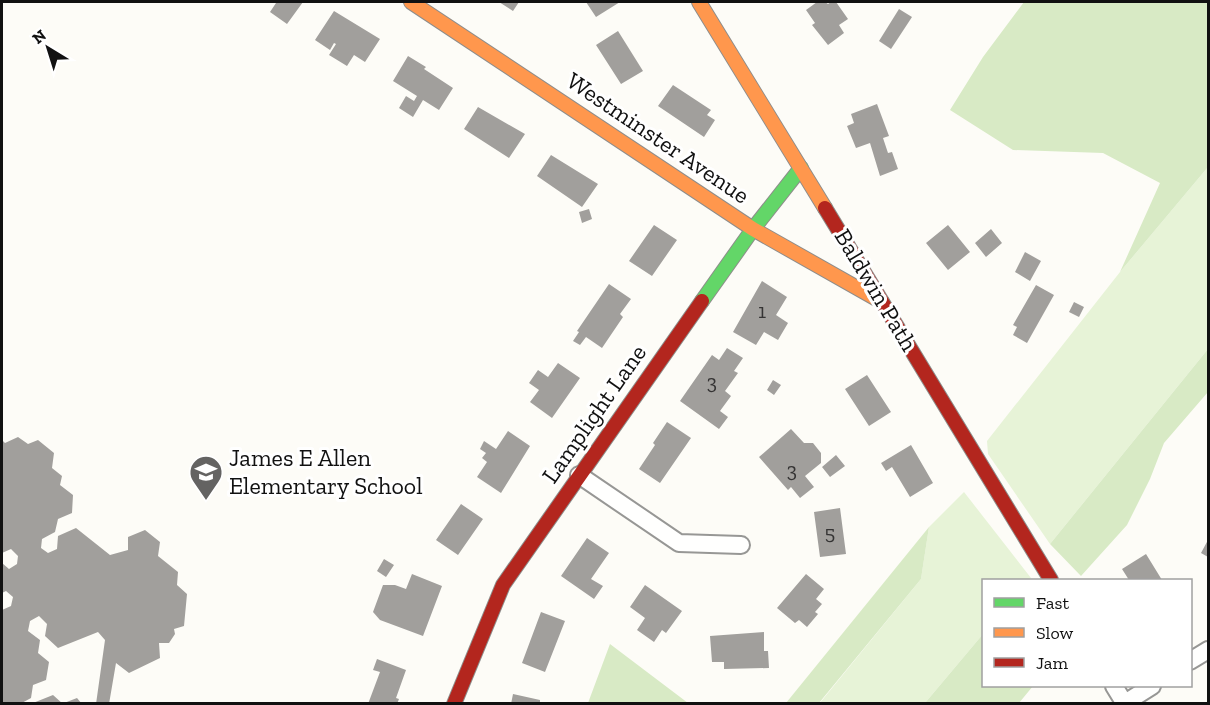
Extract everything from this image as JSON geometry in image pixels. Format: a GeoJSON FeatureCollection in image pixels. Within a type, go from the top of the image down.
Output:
{"type":"FeatureCollection","features":[{"type":"Feature","properties":{"kind":"street","name":"Westminster Avenue"},"geometry":{"type":"LineString","coordinates":[[411,2],[753,229],[884,304]]}},
{"type":"Feature","properties":{"kind":"street","name":"Baldwin Path"},"geometry":{"type":"LineString","coordinates":[[699,2],[1050,579]]}},
{"type":"Feature","properties":{"kind":"street","name":"Lamplight Lane"},"geometry":{"type":"LineString","coordinates":[[454,704],[503,585],[753,229],[801,168]]}},
{"type":"Feature","properties":{"kind":"street"},"geometry":{"type":"LineString","coordinates":[[579,475],[679,543],[741,545]]}},
{"type":"Feature","properties":{"kind":"street"},"geometry":{"type":"LineString","coordinates":[[1192,660],[1209,650]]}},
{"type":"Feature","properties":{"kind":"street"},"geometry":{"type":"LineString","coordinates":[[1115,687],[1125,703],[1150,687]]}},
{"type":"Feature","properties":{"kind":"green space"},"geometry":{"type":"Polygon","coordinates":[[[1024,2],[1208,2],[1208,167],[1120,272],[1160,183],[1103,153],[1013,150],[950,110],[983,57],[1024,2]]]}},
{"type":"Feature","properties":{"kind":"green space"},"geometry":{"type":"Polygon","coordinates":[[[1208,167],[1208,349],[1050,544],[988,454],[987,441],[1120,272],[1208,167]]]}},
{"type":"Feature","properties":{"kind":"green space"},"geometry":{"type":"Polygon","coordinates":[[[1208,349],[1208,392],[1164,443],[1150,479],[1127,525],[1081,576],[1050,544],[1208,349]]]}},
{"type":"Feature","properties":{"kind":"green space"},"geometry":{"type":"Polygon","coordinates":[[[964,492],[1031,578],[982,579],[982,635],[925,703],[819,704],[921,579],[929,527],[964,492]]]}},
{"type":"Feature","properties":{"kind":"green space"},"geometry":{"type":"Polygon","coordinates":[[[929,527],[921,579],[819,703],[786,703],[929,527]]]}},
{"type":"Feature","properties":{"kind":"green space"},"geometry":{"type":"Polygon","coordinates":[[[982,635],[982,687],[1032,687],[1019,703],[925,703],[982,635]]]}},
{"type":"Feature","properties":{"kind":"green space"},"geometry":{"type":"Polygon","coordinates":[[[610,644],[688,703],[588,703],[610,644]]]}},
{"type":"Feature","properties":{"kind":"building"},"geometry":{"type":"Polygon","coordinates":[[[273,2],[303,2],[287,24],[270,12],[276,3],[273,2]]]}},
{"type":"Feature","properties":{"kind":"building"},"geometry":{"type":"Polygon","coordinates":[[[499,2],[519,2],[513,11],[499,2]]]}},
{"type":"Feature","properties":{"kind":"building"},"geometry":{"type":"Polygon","coordinates":[[[586,2],[620,2],[596,17],[586,2]]]}},
{"type":"Feature","properties":{"kind":"building"},"geometry":{"type":"Polygon","coordinates":[[[817,2],[828,4],[836,2],[848,19],[839,25],[844,33],[828,45],[812,25],[815,23],[806,10],[817,2]]]}},
{"type":"Feature","properties":{"kind":"building"},"geometry":{"type":"Polygon","coordinates":[[[899,9],[912,17],[891,49],[879,41],[899,9]]]}},
{"type":"Feature","properties":{"kind":"building"},"geometry":{"type":"Polygon","coordinates":[[[334,11],[380,39],[365,62],[354,55],[347,66],[329,55],[336,44],[334,43],[330,50],[315,40],[334,11]]]}},
{"type":"Feature","properties":{"kind":"building"},"geometry":{"type":"Polygon","coordinates":[[[618,31],[643,71],[621,84],[596,45],[618,31]]]}},
{"type":"Feature","properties":{"kind":"building"},"geometry":{"type":"Polygon","coordinates":[[[408,56],[453,88],[439,110],[423,100],[413,117],[399,108],[406,96],[414,101],[417,96],[393,81],[408,56]]]}},
{"type":"Feature","properties":{"kind":"building"},"geometry":{"type":"Polygon","coordinates":[[[673,85],[711,110],[707,115],[715,120],[704,137],[658,106],[673,85]]]}},
{"type":"Feature","properties":{"kind":"building"},"geometry":{"type":"Polygon","coordinates":[[[877,104],[889,136],[883,138],[888,153],[892,152],[898,169],[880,176],[870,143],[856,148],[847,126],[854,123],[851,114],[877,104]]]}},
{"type":"Feature","properties":{"kind":"building"},"geometry":{"type":"Polygon","coordinates":[[[478,107],[525,134],[509,158],[464,129],[478,107]]]}},
{"type":"Feature","properties":{"kind":"building"},"geometry":{"type":"Polygon","coordinates":[[[551,155],[598,184],[582,207],[537,176],[551,155]]]}},
{"type":"Feature","properties":{"kind":"building"},"geometry":{"type":"Polygon","coordinates":[[[589,209],[592,219],[582,223],[579,212],[589,209]]]}},
{"type":"Feature","properties":{"kind":"building"},"geometry":{"type":"Polygon","coordinates":[[[654,225],[677,240],[652,276],[629,261],[654,225]]]}},
{"type":"Feature","properties":{"kind":"building"},"geometry":{"type":"Polygon","coordinates":[[[948,225],[970,252],[948,270],[926,243],[948,225]]]}},
{"type":"Feature","properties":{"kind":"building"},"geometry":{"type":"Polygon","coordinates":[[[991,229],[1002,243],[986,257],[975,243],[991,229]]]}},
{"type":"Feature","properties":{"kind":"building"},"geometry":{"type":"Polygon","coordinates":[[[1025,252],[1041,261],[1030,281],[1015,272],[1025,252]]]}},
{"type":"Feature","properties":{"kind":"building"},"geometry":{"type":"Polygon","coordinates":[[[762,281],[787,297],[776,315],[788,323],[778,340],[764,332],[756,345],[733,332],[762,281]]]}},
{"type":"Feature","properties":{"kind":"building"},"geometry":{"type":"Polygon","coordinates":[[[609,284],[631,299],[620,314],[623,317],[602,348],[586,337],[580,345],[573,341],[579,332],[577,331],[609,284]]]}},
{"type":"Feature","properties":{"kind":"building"},"geometry":{"type":"Polygon","coordinates":[[[1036,285],[1054,295],[1027,343],[1013,335],[1017,327],[1013,325],[1036,285]]]}},
{"type":"Feature","properties":{"kind":"building"},"geometry":{"type":"Polygon","coordinates":[[[1074,302],[1084,307],[1079,317],[1069,312],[1074,302]]]}},
{"type":"Feature","properties":{"kind":"building"},"geometry":{"type":"Polygon","coordinates":[[[727,348],[743,358],[734,371],[738,373],[725,391],[731,396],[720,411],[728,417],[719,429],[680,401],[712,355],[719,360],[727,348]]]}},
{"type":"Feature","properties":{"kind":"building"},"geometry":{"type":"Polygon","coordinates":[[[558,363],[580,378],[552,418],[530,402],[539,390],[529,383],[538,370],[548,377],[558,363]]]}},
{"type":"Feature","properties":{"kind":"building"},"geometry":{"type":"Polygon","coordinates":[[[867,375],[891,412],[869,426],[845,389],[867,375]]]}},
{"type":"Feature","properties":{"kind":"building"},"geometry":{"type":"Polygon","coordinates":[[[773,380],[781,385],[774,395],[767,390],[773,380]]]}},
{"type":"Feature","properties":{"kind":"building"},"geometry":{"type":"Polygon","coordinates":[[[667,422],[691,438],[660,483],[639,469],[667,422]]]}},
{"type":"Feature","properties":{"kind":"building"},"geometry":{"type":"Polygon","coordinates":[[[791,429],[804,443],[813,443],[821,453],[821,463],[805,476],[814,487],[800,498],[791,487],[788,490],[759,457],[791,429]]]}},
{"type":"Feature","properties":{"kind":"building"},"geometry":{"type":"Polygon","coordinates":[[[508,431],[530,446],[501,493],[477,477],[487,462],[482,458],[486,453],[480,449],[484,441],[496,449],[508,431]]]}},
{"type":"Feature","properties":{"kind":"building"},"geometry":{"type":"Polygon","coordinates":[[[18,437],[28,444],[38,440],[54,453],[52,468],[62,476],[60,485],[73,495],[72,513],[58,519],[55,532],[42,539],[41,548],[48,553],[57,549],[58,536],[76,528],[110,555],[128,550],[128,537],[145,530],[160,542],[158,556],[178,572],[177,585],[187,594],[184,626],[174,629],[175,634],[169,643],[159,643],[160,658],[129,673],[116,663],[109,704],[96,704],[105,640],[98,632],[58,648],[45,636],[47,624],[39,616],[30,621],[28,631],[40,640],[38,653],[49,662],[46,680],[33,685],[31,698],[20,704],[2,704],[2,610],[11,606],[13,597],[6,591],[2,593],[2,563],[9,569],[17,564],[18,556],[11,549],[2,553],[2,440],[5,443],[18,437]]]}},
{"type":"Feature","properties":{"kind":"building"},"geometry":{"type":"Polygon","coordinates":[[[911,445],[933,483],[910,497],[892,467],[886,471],[881,463],[911,445]]]}},
{"type":"Feature","properties":{"kind":"building"},"geometry":{"type":"Polygon","coordinates":[[[836,455],[845,466],[830,477],[822,467],[836,455]]]}},
{"type":"Feature","properties":{"kind":"building"},"geometry":{"type":"Polygon","coordinates":[[[461,504],[483,519],[458,555],[436,540],[461,504]]]}},
{"type":"Feature","properties":{"kind":"building"},"geometry":{"type":"Polygon","coordinates":[[[840,508],[846,554],[820,557],[814,512],[840,508]]]}},
{"type":"Feature","properties":{"kind":"building"},"geometry":{"type":"Polygon","coordinates":[[[587,538],[609,553],[591,579],[603,586],[594,599],[561,576],[587,538]]]}},
{"type":"Feature","properties":{"kind":"building"},"geometry":{"type":"Polygon","coordinates":[[[1208,540],[1208,557],[1201,553],[1208,540]]]}},
{"type":"Feature","properties":{"kind":"building"},"geometry":{"type":"Polygon","coordinates":[[[1146,554],[1161,579],[1128,579],[1122,569],[1146,554]]]}},
{"type":"Feature","properties":{"kind":"building"},"geometry":{"type":"Polygon","coordinates":[[[384,559],[394,565],[386,577],[377,571],[384,559]]]}},
{"type":"Feature","properties":{"kind":"building"},"geometry":{"type":"Polygon","coordinates":[[[412,574],[442,586],[423,636],[380,620],[373,612],[383,585],[395,585],[406,589],[412,574]]]}},
{"type":"Feature","properties":{"kind":"building"},"geometry":{"type":"Polygon","coordinates":[[[806,574],[824,589],[816,599],[822,604],[815,612],[818,614],[807,627],[799,620],[795,623],[777,608],[806,574]]]}},
{"type":"Feature","properties":{"kind":"building"},"geometry":{"type":"Polygon","coordinates":[[[645,585],[682,611],[666,633],[662,630],[654,642],[637,630],[645,618],[630,607],[645,585]]]}},
{"type":"Feature","properties":{"kind":"building"},"geometry":{"type":"Polygon","coordinates":[[[541,612],[565,621],[545,672],[522,663],[541,612]]]}},
{"type":"Feature","properties":{"kind":"building"},"geometry":{"type":"Polygon","coordinates":[[[764,632],[764,651],[768,651],[769,668],[724,669],[724,662],[712,662],[710,636],[764,632]]]}},
{"type":"Feature","properties":{"kind":"building"},"geometry":{"type":"Polygon","coordinates":[[[377,659],[406,670],[396,698],[399,699],[397,704],[368,704],[380,672],[373,670],[377,659]]]}},
{"type":"Feature","properties":{"kind":"building"},"geometry":{"type":"Polygon","coordinates":[[[513,694],[540,700],[540,704],[511,704],[513,694]]]}},
{"type":"Feature","properties":{"kind":"building"},"geometry":{"type":"Polygon","coordinates":[[[53,695],[63,704],[33,704],[33,703],[53,695]]]}},
{"type":"Feature","properties":{"kind":"building"},"geometry":{"type":"Polygon","coordinates":[[[77,698],[82,704],[64,704],[64,703],[77,698]]]}},
{"type":"Feature","properties":{"kind":"traffic: fast"},"geometry":{"type":"LineString","coordinates":[[702,301],[753,229],[801,168]]}},
{"type":"Feature","properties":{"kind":"traffic: slow"},"geometry":{"type":"LineString","coordinates":[[411,2],[753,229],[882,302]]}},
{"type":"Feature","properties":{"kind":"traffic: slow"},"geometry":{"type":"LineString","coordinates":[[699,2],[825,208]]}},
{"type":"Feature","properties":{"kind":"traffic: jam"},"geometry":{"type":"LineString","coordinates":[[825,208],[1050,579]]}},
{"type":"Feature","properties":{"kind":"traffic: jam"},"geometry":{"type":"LineString","coordinates":[[454,704],[503,585],[702,301]]}},
{"type":"Feature","properties":{"kind":"place","name":"James E Allen Elementary School"},"geometry":{"type":"Point","coordinates":[206,501]}}]}
